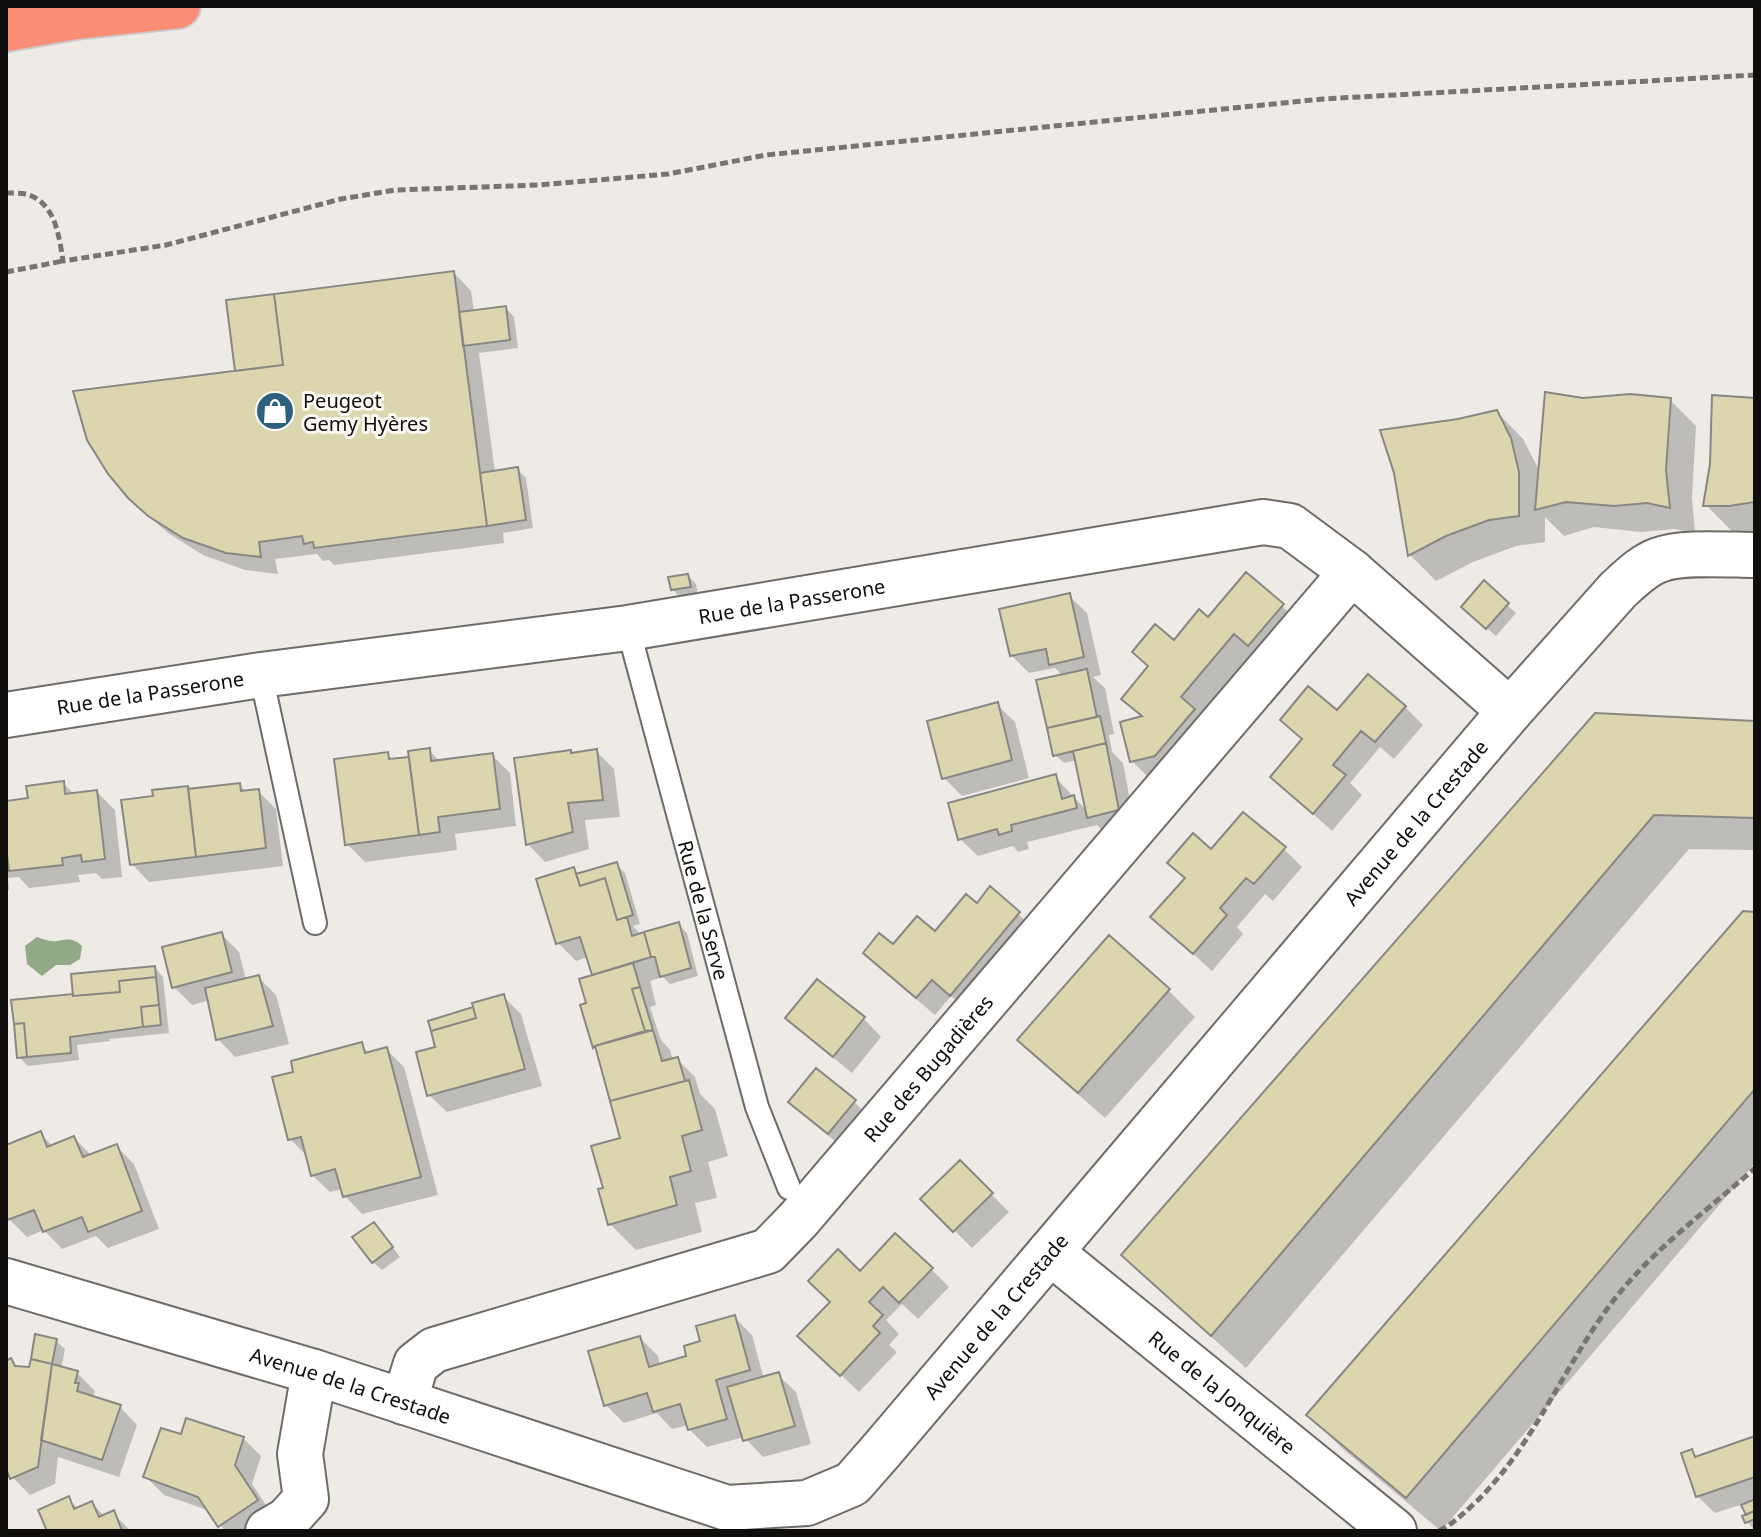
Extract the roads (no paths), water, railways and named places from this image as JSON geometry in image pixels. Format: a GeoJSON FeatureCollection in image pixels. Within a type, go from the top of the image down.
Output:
{"type":"FeatureCollection","features":[{"type":"Feature","properties":{"kind":"highway"},"geometry":{"type":"LineString","coordinates":[[6,29],[75,17],[178,6]]}},
{"type":"Feature","properties":{"kind":"street","name":"Rue de la Passerone"},"geometry":{"type":"LineString","coordinates":[[6,715],[261,675],[628,628],[1263,522],[1290,526],[1352,572],[1510,711]]}},
{"type":"Feature","properties":{"kind":"street","name":"Avenue de la Crestade"},"geometry":{"type":"LineString","coordinates":[[6,1281],[314,1372],[728,1519],[807,1503],[852,1484],[1510,711],[1618,590],[1659,560],[1685,555],[1755,555]]}},
{"type":"Feature","properties":{"kind":"street","name":"Rue des Bugadières"},"geometry":{"type":"LineString","coordinates":[[404,1402],[416,1364],[434,1350],[768,1251],[1352,572]]}},
{"type":"Feature","properties":{"kind":"street","name":"Rue de la Jonquière"},"geometry":{"type":"LineString","coordinates":[[1050,1252],[1394,1531]]}},
{"type":"Feature","properties":{"kind":"street"},"geometry":{"type":"LineString","coordinates":[[268,1531],[287,1520],[306,1499],[300,1454],[314,1372]]}},
{"type":"Feature","properties":{"kind":"lane","name":"Rue de la Serve"},"geometry":{"type":"LineString","coordinates":[[628,628],[757,1107],[789,1188]]}},
{"type":"Feature","properties":{"kind":"lane"},"geometry":{"type":"LineString","coordinates":[[261,675],[315,923]]}},
{"type":"Feature","properties":{"kind":"place","name":"Peugeot Gemy Hyères"},"geometry":{"type":"Point","coordinates":[275,411]}}]}
